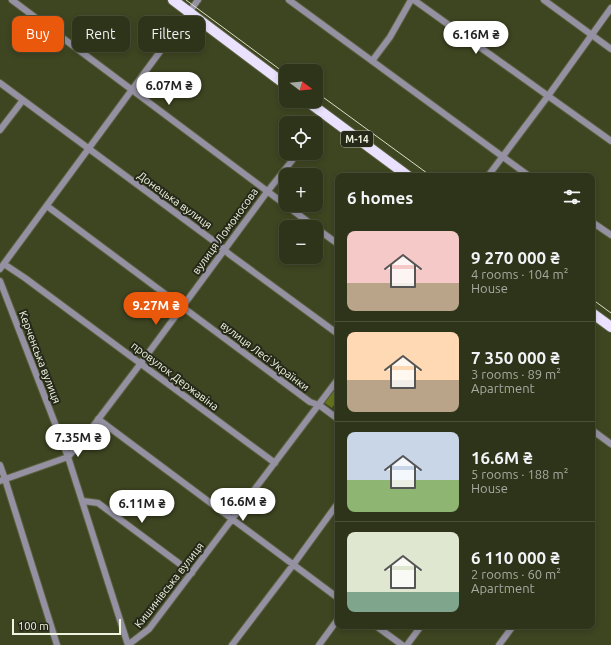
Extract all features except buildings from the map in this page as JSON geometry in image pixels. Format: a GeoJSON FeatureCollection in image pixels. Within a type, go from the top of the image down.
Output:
{"type":"FeatureCollection","features":[{"type":"Feature","properties":{"kind":"main road"},"geometry":{"type":"LineString","coordinates":[[173,0],[279,80]]}},
{"type":"Feature","properties":{"kind":"main road","name":"М-14"},"geometry":{"type":"LineString","coordinates":[[316,108],[404,173]]}},
{"type":"Feature","properties":{"kind":"main road"},"geometry":{"type":"LineString","coordinates":[[595,315],[611,327]]}},
{"type":"Feature","properties":{"kind":"street"},"geometry":{"type":"LineString","coordinates":[[12,0],[304,220]]}},
{"type":"Feature","properties":{"kind":"street"},"geometry":{"type":"LineString","coordinates":[[2,266],[198,0]]}},
{"type":"Feature","properties":{"kind":"street"},"geometry":{"type":"LineString","coordinates":[[288,0],[525,173]]}},
{"type":"Feature","properties":{"kind":"street"},"geometry":{"type":"LineString","coordinates":[[372,61],[390,37],[412,0],[611,141]]}},
{"type":"Feature","properties":{"kind":"street"},"geometry":{"type":"LineString","coordinates":[[544,0],[611,49]]}},
{"type":"Feature","properties":{"kind":"street"},"geometry":{"type":"LineString","coordinates":[[490,173],[611,8]]}},
{"type":"Feature","properties":{"kind":"street","name":"Донецька вулиця"},"geometry":{"type":"LineString","coordinates":[[0,83],[335,332]]}},
{"type":"Feature","properties":{"kind":"street"},"geometry":{"type":"LineString","coordinates":[[0,130],[23,100]]}},
{"type":"Feature","properties":{"kind":"street","name":"вулиця Ломоносова"},"geometry":{"type":"LineString","coordinates":[[68,457],[141,363],[267,192],[292,160]]}},
{"type":"Feature","properties":{"kind":"street","name":"вулиця Лесі Українки"},"geometry":{"type":"LineString","coordinates":[[47,206],[310,402],[319,405],[335,417]]}},
{"type":"Feature","properties":{"kind":"street"},"geometry":{"type":"LineString","coordinates":[[595,224],[611,235]]}},
{"type":"Feature","properties":{"kind":"street"},"geometry":{"type":"LineString","coordinates":[[323,234],[335,242]]}},
{"type":"Feature","properties":{"kind":"street","name":"провулок Державіна"},"geometry":{"type":"LineString","coordinates":[[2,266],[25,278],[275,463]]}},
{"type":"Feature","properties":{"kind":"street","name":"Керченська вулиця"},"geometry":{"type":"LineString","coordinates":[[0,281],[68,457],[128,645]]}},
{"type":"Feature","properties":{"kind":"street","name":"Кишинівська вулиця"},"geometry":{"type":"LineString","coordinates":[[128,645],[149,629],[233,520],[335,383]]}},
{"type":"Feature","properties":{"kind":"street"},"geometry":{"type":"LineString","coordinates":[[98,419],[335,596]]}},
{"type":"Feature","properties":{"kind":"street"},"geometry":{"type":"LineString","coordinates":[[595,432],[611,444]]}},
{"type":"Feature","properties":{"kind":"street"},"geometry":{"type":"LineString","coordinates":[[3,480],[68,457]]}},
{"type":"Feature","properties":{"kind":"street"},"geometry":{"type":"LineString","coordinates":[[0,465],[3,480],[57,645]]}},
{"type":"Feature","properties":{"kind":"street"},"geometry":{"type":"LineString","coordinates":[[82,501],[98,503],[192,572]]}},
{"type":"Feature","properties":{"kind":"street"},"geometry":{"type":"LineString","coordinates":[[232,645],[335,507]]}},
{"type":"Feature","properties":{"kind":"street"},"geometry":{"type":"LineString","coordinates":[[319,645],[335,623]]}},
{"type":"Feature","properties":{"kind":"street"},"geometry":{"type":"LineString","coordinates":[[380,629],[402,645]]}},
{"type":"Feature","properties":{"kind":"street"},"geometry":{"type":"LineString","coordinates":[[408,645],[419,629]]}},
{"type":"Feature","properties":{"kind":"street"},"geometry":{"type":"LineString","coordinates":[[499,645],[511,629]]}},
{"type":"Feature","properties":{"kind":"green space"},"geometry":{"type":"Polygon","coordinates":[[[335,389],[335,404],[332,408],[325,403],[335,389]]]}},
{"type":"Feature","properties":{"kind":"tram line"},"geometry":{"type":"LineString","coordinates":[[186,0],[279,69]]}},
{"type":"Feature","properties":{"kind":"tram line"},"geometry":{"type":"LineString","coordinates":[[323,97],[427,173]]}},
{"type":"Feature","properties":{"kind":"tram line"},"geometry":{"type":"LineString","coordinates":[[595,301],[611,313]]}}]}
